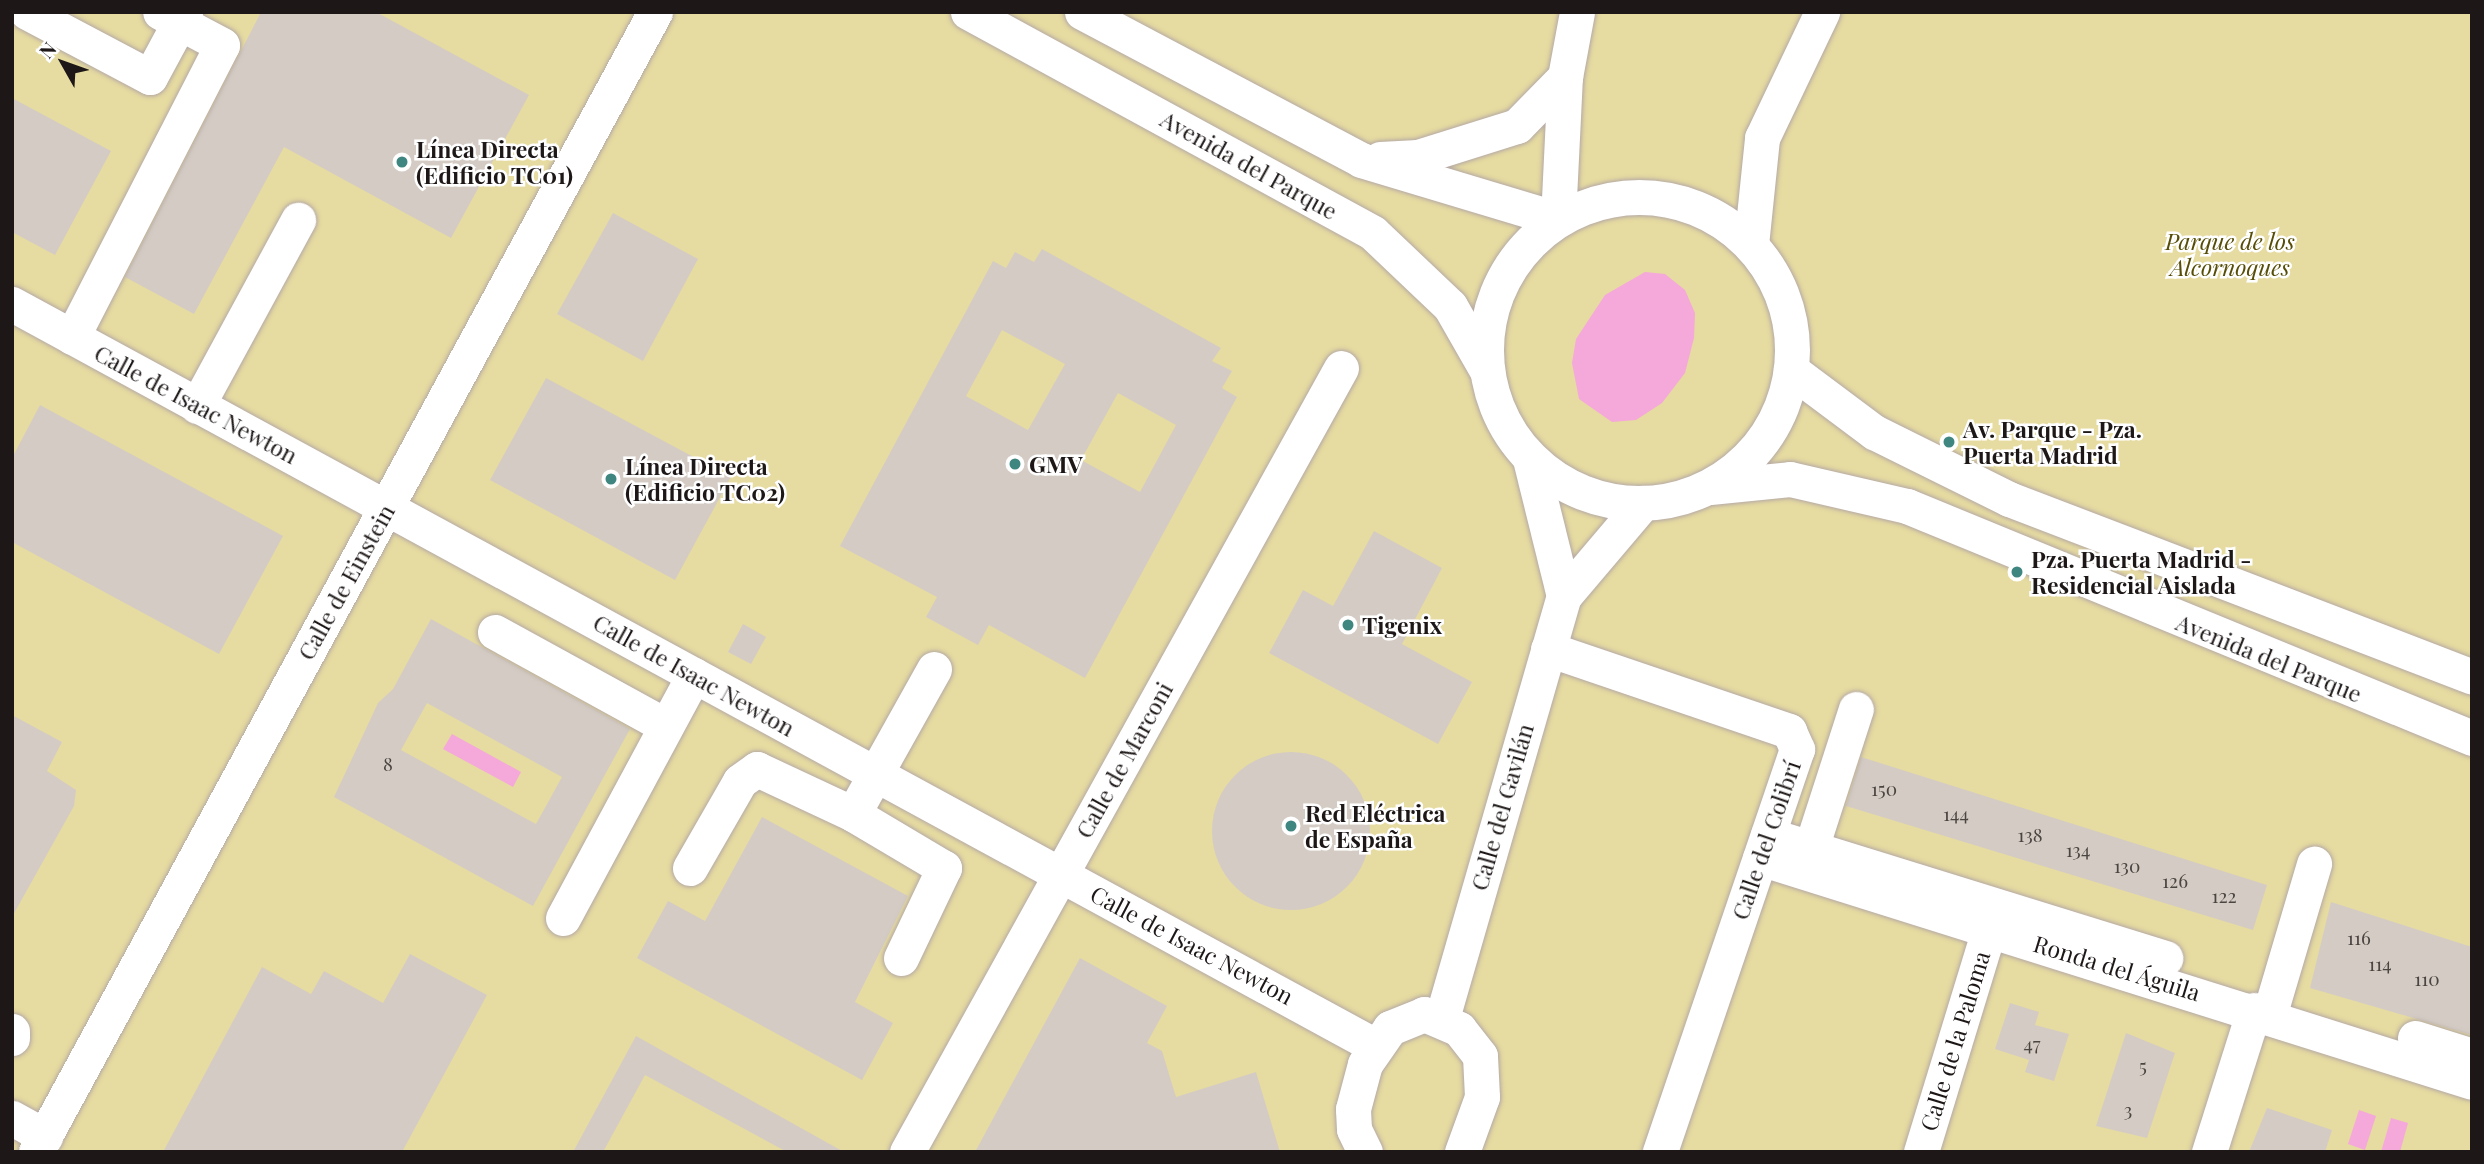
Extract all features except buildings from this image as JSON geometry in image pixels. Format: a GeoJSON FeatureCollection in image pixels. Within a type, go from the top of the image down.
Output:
{"type":"FeatureCollection","features":[{"type":"Feature","properties":{"kind":"street"},"geometry":{"type":"LineString","coordinates":[[27,12],[150,77],[174,16],[222,45],[72,337]]}},
{"type":"Feature","properties":{"kind":"street","name":"Calle de Einstein"},"geometry":{"type":"LineString","coordinates":[[41,1144],[655,12]]}},
{"type":"Feature","properties":{"kind":"street","name":"Avenida del Parque"},"geometry":{"type":"LineString","coordinates":[[968,12],[1373,233],[1450,306],[1486,369]]}},
{"type":"Feature","properties":{"kind":"street"},"geometry":{"type":"LineString","coordinates":[[1558,219],[1565,77],[1577,12]]}},
{"type":"Feature","properties":{"kind":"street"},"geometry":{"type":"LineString","coordinates":[[1751,245],[1762,138],[1822,12]]}},
{"type":"Feature","properties":{"kind":"street"},"geometry":{"type":"LineString","coordinates":[[1085,13],[1361,160],[1558,219]]}},
{"type":"Feature","properties":{"kind":"street"},"geometry":{"type":"LineString","coordinates":[[1361,160],[1418,157],[1517,126],[1565,77]]}},
{"type":"Feature","properties":{"kind":"street"},"geometry":{"type":"LineString","coordinates":[[1643,503],[1572,489],[1530,459],[1501,418],[1486,369],[1487,328],[1498,288],[1520,253],[1558,219],[1633,196],[1677,201],[1718,217],[1751,245],[1777,282],[1791,325],[1791,370],[1777,418],[1748,458],[1707,488]]}},
{"type":"Feature","properties":{"kind":"street"},"geometry":{"type":"LineString","coordinates":[[197,406],[298,220]]}},
{"type":"Feature","properties":{"kind":"street","name":"Calle de Isaac Newton"},"geometry":{"type":"LineString","coordinates":[[12,304],[1375,1046]]}},
{"type":"Feature","properties":{"kind":"street","name":"Calle de Marconi"},"geometry":{"type":"LineString","coordinates":[[907,1152],[1341,368]]}},
{"type":"Feature","properties":{"kind":"street"},"geometry":{"type":"LineString","coordinates":[[1791,370],[1874,432],[2009,499],[2472,677]]}},
{"type":"Feature","properties":{"kind":"street"},"geometry":{"type":"LineString","coordinates":[[1530,459],[1564,596]]}},
{"type":"Feature","properties":{"kind":"street","name":"Avenida del Parque"},"geometry":{"type":"LineString","coordinates":[[1643,503],[1707,488],[1790,479],[1907,506],[2472,738]]}},
{"type":"Feature","properties":{"kind":"street","name":"Calle del Gavilán"},"geometry":{"type":"LineString","coordinates":[[1442,1017],[1564,596],[1643,503]]}},
{"type":"Feature","properties":{"kind":"street"},"geometry":{"type":"LineString","coordinates":[[495,632],[666,726]]}},
{"type":"Feature","properties":{"kind":"street","name":"Calle del Colibrí"},"geometry":{"type":"LineString","coordinates":[[1548,649],[1789,731],[1797,749],[1660,1152]]}},
{"type":"Feature","properties":{"kind":"street"},"geometry":{"type":"LineString","coordinates":[[853,814],[934,669]]}},
{"type":"Feature","properties":{"kind":"street"},"geometry":{"type":"LineString","coordinates":[[563,918],[694,675]]}},
{"type":"Feature","properties":{"kind":"street"},"geometry":{"type":"LineString","coordinates":[[1811,848],[1856,709]]}},
{"type":"Feature","properties":{"kind":"street"},"geometry":{"type":"LineString","coordinates":[[690,868],[740,781],[757,769],[853,814],[944,868],[901,958]]}},
{"type":"Feature","properties":{"kind":"street"},"geometry":{"type":"LineString","coordinates":[[1764,847],[1811,848],[2266,1006],[2472,1056]]}},
{"type":"Feature","properties":{"kind":"street","name":"Ronda del Águila"},"geometry":{"type":"LineString","coordinates":[[1764,847],[1989,930],[2266,1006],[2472,1082]]}},
{"type":"Feature","properties":{"kind":"street"},"geometry":{"type":"LineString","coordinates":[[2209,1152],[2266,1006],[2314,864]]}},
{"type":"Feature","properties":{"kind":"street","name":"Calle de la Paloma"},"geometry":{"type":"LineString","coordinates":[[1922,1152],[1989,930]]}},
{"type":"Feature","properties":{"kind":"street"},"geometry":{"type":"LineString","coordinates":[[1365,1152],[1354,1129],[1353,1109],[1375,1046],[1408,1018],[1442,1017],[1470,1042],[1484,1074],[1462,1152]]}},
{"type":"Feature","properties":{"kind":"street"},"geometry":{"type":"LineString","coordinates":[[12,1031],[12,1038]]}},
{"type":"Feature","properties":{"kind":"street"},"geometry":{"type":"LineString","coordinates":[[12,1118],[41,1144]]}},
{"type":"Feature","properties":{"kind":"green space","name":"Parque de los Alcornoques"},"geometry":{"type":"Polygon","coordinates":[[[12,12],[2472,12],[2472,1152],[12,1152],[12,12]]]}},
{"type":"Feature","properties":{"kind":"shaded area"},"geometry":{"type":"Polygon","coordinates":[[[1645,272],[1665,274],[1685,290],[1695,313],[1694,338],[1685,373],[1662,403],[1636,420],[1612,422],[1579,399],[1572,363],[1576,339],[1605,295],[1645,272]]]}},
{"type":"Feature","properties":{"kind":"shaded area"},"geometry":{"type":"Polygon","coordinates":[[[452,734],[521,772],[513,787],[443,749],[452,734]]]}},
{"type":"Feature","properties":{"kind":"shaded area"},"geometry":{"type":"Polygon","coordinates":[[[2359,1110],[2376,1116],[2365,1150],[2348,1144],[2359,1110]]]}},
{"type":"Feature","properties":{"kind":"shaded area"},"geometry":{"type":"Polygon","coordinates":[[[2391,1118],[2408,1123],[2400,1152],[2381,1152],[2391,1118]]]}},
{"type":"Feature","properties":{"kind":"place","name":"Línea Directa (Edificio TC01)"},"geometry":{"type":"Point","coordinates":[402,162]}},
{"type":"Feature","properties":{"kind":"place","name":"Av. Parque - Pza. Puerta Madrid"},"geometry":{"type":"Point","coordinates":[1949,442]}},
{"type":"Feature","properties":{"kind":"place","name":"GMV"},"geometry":{"type":"Point","coordinates":[1015,464]}},
{"type":"Feature","properties":{"kind":"place","name":"Línea Directa (Edificio TC02)"},"geometry":{"type":"Point","coordinates":[611,479]}},
{"type":"Feature","properties":{"kind":"place","name":"Pza. Puerta Madrid - Residencial Aislada"},"geometry":{"type":"Point","coordinates":[2017,572]}},
{"type":"Feature","properties":{"kind":"place","name":"Tigenix"},"geometry":{"type":"Point","coordinates":[1348,625]}},
{"type":"Feature","properties":{"kind":"place","name":"Red Eléctrica de España"},"geometry":{"type":"Point","coordinates":[1291,826]}}]}
